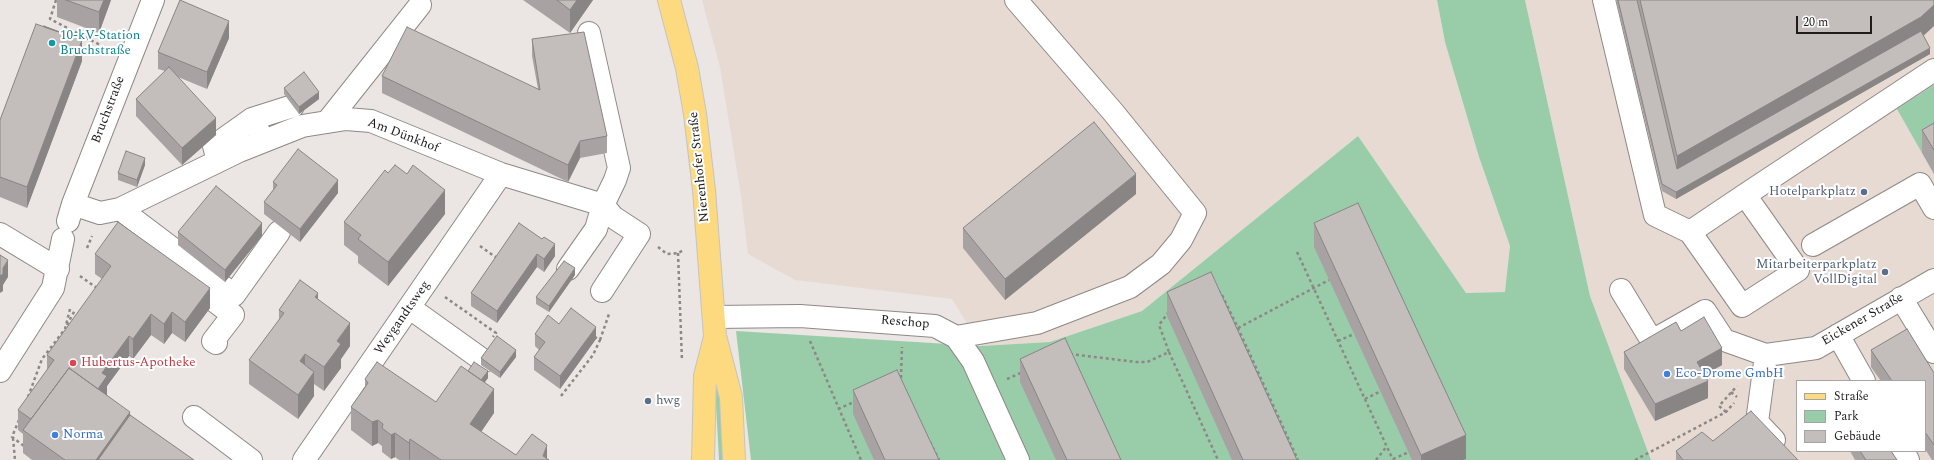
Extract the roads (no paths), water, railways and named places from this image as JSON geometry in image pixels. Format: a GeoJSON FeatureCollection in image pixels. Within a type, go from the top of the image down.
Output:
{"type":"FeatureCollection","features":[{"type":"Feature","properties":{"kind":"main road","name":"Nierenhofer Straße"},"geometry":{"type":"LineString","coordinates":[[669,0],[687,68],[695,114],[704,190],[714,326],[731,397],[734,460]]}},
{"type":"Feature","properties":{"kind":"main road","name":"Nierenhofer Straße"},"geometry":{"type":"LineString","coordinates":[[703,460],[705,376],[714,326]]}},
{"type":"Feature","properties":{"kind":"street","name":"Bruchstraße"},"geometry":{"type":"LineString","coordinates":[[0,371],[53,288],[68,221],[128,59],[153,0]]}},
{"type":"Feature","properties":{"kind":"street"},"geometry":{"type":"LineString","coordinates":[[956,337],[1037,323],[1130,287],[1161,264],[1181,240],[1195,213],[1113,112],[1016,0]]}},
{"type":"Feature","properties":{"kind":"street"},"geometry":{"type":"LineString","coordinates":[[1604,0],[1655,215],[1690,232],[1742,306],[1798,270],[1745,195]]}},
{"type":"Feature","properties":{"kind":"street"},"geometry":{"type":"LineString","coordinates":[[327,122],[420,5]]}},
{"type":"Feature","properties":{"kind":"street"},"geometry":{"type":"LineString","coordinates":[[568,269],[596,229],[603,205],[619,168],[589,33]]}},
{"type":"Feature","properties":{"kind":"street"},"geometry":{"type":"LineString","coordinates":[[1690,232],[1934,70]]}},
{"type":"Feature","properties":{"kind":"street"},"geometry":{"type":"LineString","coordinates":[[218,161],[214,146],[252,119],[293,106]]}},
{"type":"Feature","properties":{"kind":"street"},"geometry":{"type":"LineString","coordinates":[[252,119],[264,141]]}},
{"type":"Feature","properties":{"kind":"street","name":"Am Dünkhof"},"geometry":{"type":"LineString","coordinates":[[110,211],[218,161],[302,126],[346,119],[371,121],[501,174],[603,205],[614,217],[639,234],[602,291]]}},
{"type":"Feature","properties":{"kind":"street","name":"Weygandtsweg"},"geometry":{"type":"LineString","coordinates":[[304,460],[501,174]]}},
{"type":"Feature","properties":{"kind":"street"},"geometry":{"type":"LineString","coordinates":[[1813,245],[1920,184],[1934,208]]}},
{"type":"Feature","properties":{"kind":"street"},"geometry":{"type":"LineString","coordinates":[[110,211],[232,315],[213,341],[216,343]]}},
{"type":"Feature","properties":{"kind":"street"},"geometry":{"type":"LineString","coordinates":[[68,221],[110,211],[234,295],[279,232]]}},
{"type":"Feature","properties":{"kind":"street"},"geometry":{"type":"LineString","coordinates":[[0,234],[58,269]]}},
{"type":"Feature","properties":{"kind":"street","name":"Eickener Straße"},"geometry":{"type":"LineString","coordinates":[[1766,355],[1816,348],[1934,280]]}},
{"type":"Feature","properties":{"kind":"street"},"geometry":{"type":"LineString","coordinates":[[1621,290],[1652,341],[1705,311],[1724,340],[1766,355],[1757,422],[1779,447]]}},
{"type":"Feature","properties":{"kind":"street"},"geometry":{"type":"LineString","coordinates":[[1901,298],[1934,352]]}},
{"type":"Feature","properties":{"kind":"street"},"geometry":{"type":"LineString","coordinates":[[410,308],[484,361]]}},
{"type":"Feature","properties":{"kind":"street","name":"Reschop"},"geometry":{"type":"LineString","coordinates":[[714,326],[800,316],[935,326],[956,337],[973,361],[1018,460]]}},
{"type":"Feature","properties":{"kind":"street"},"geometry":{"type":"LineString","coordinates":[[1838,335],[1863,380]]}},
{"type":"Feature","properties":{"kind":"street"},"geometry":{"type":"LineString","coordinates":[[194,418],[251,460]]}},
{"type":"Feature","properties":{"kind":"place","name":"10-kV-Station Bruchstraße"},"geometry":{"type":"Point","coordinates":[52,43]}},
{"type":"Feature","properties":{"kind":"place","name":"Hotelparkplatz"},"geometry":{"type":"Point","coordinates":[1864,192]}},
{"type":"Feature","properties":{"kind":"place","name":"Mitarbeiterparkplatz VollDigital"},"geometry":{"type":"Point","coordinates":[1885,272]}},
{"type":"Feature","properties":{"kind":"place","name":"Hubertus-Apotheke"},"geometry":{"type":"Point","coordinates":[73,363]}},
{"type":"Feature","properties":{"kind":"place","name":"Eco-Drome GmbH"},"geometry":{"type":"Point","coordinates":[1667,374]}},
{"type":"Feature","properties":{"kind":"place","name":"hwg"},"geometry":{"type":"Point","coordinates":[648,401]}},
{"type":"Feature","properties":{"kind":"place","name":"Norma"},"geometry":{"type":"Point","coordinates":[55,435]}}]}
